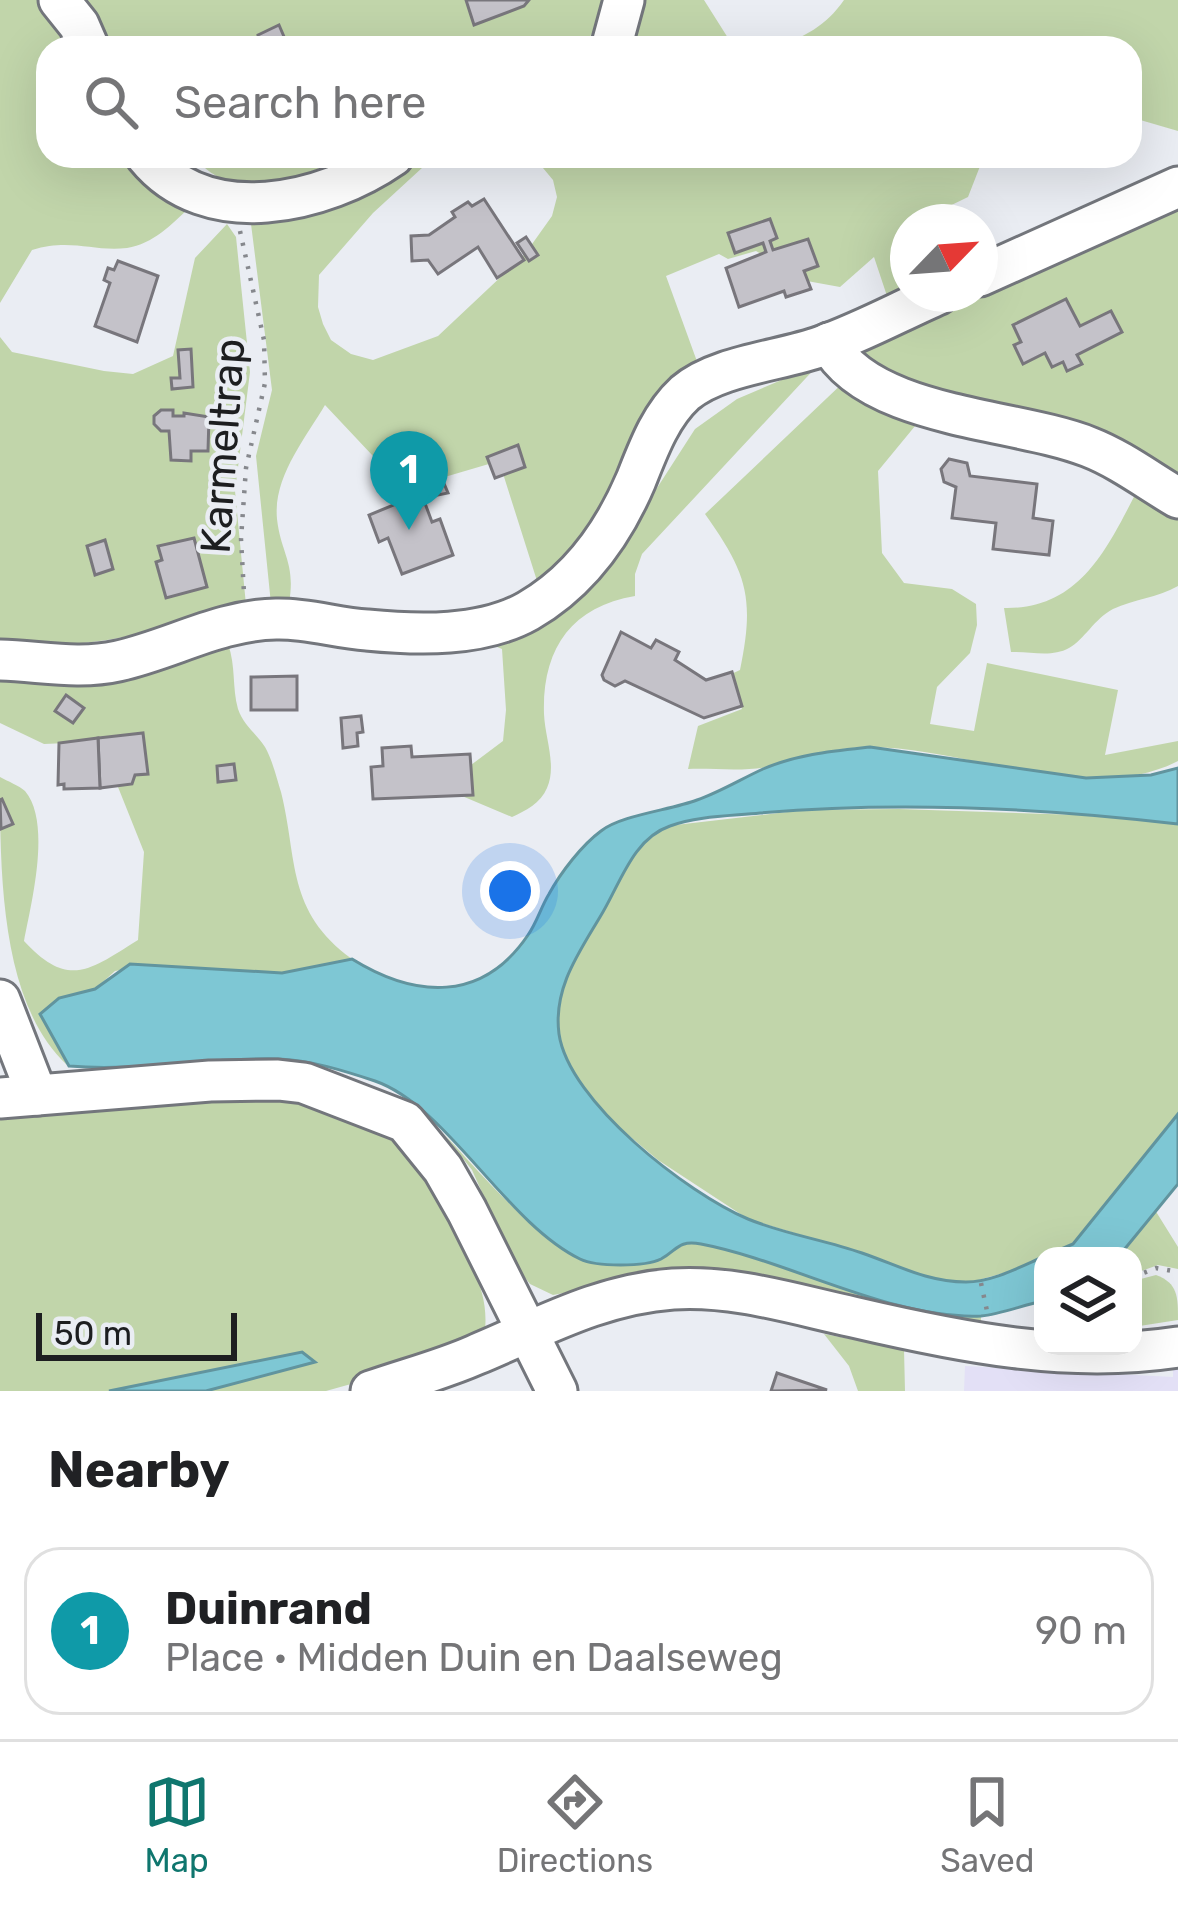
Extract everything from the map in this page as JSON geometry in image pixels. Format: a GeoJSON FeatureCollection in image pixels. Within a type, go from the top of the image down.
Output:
{"type":"FeatureCollection","features":[{"type":"Feature","properties":{"kind":"street"},"geometry":{"type":"LineString","coordinates":[[59,0],[84,36]]}},
{"type":"Feature","properties":{"kind":"street"},"geometry":{"type":"LineString","coordinates":[[614,36],[624,0]]}},
{"type":"Feature","properties":{"kind":"street"},"geometry":{"type":"LineString","coordinates":[[160,168],[204,196],[240,204],[335,189],[372,168]]}},
{"type":"Feature","properties":{"kind":"street"},"geometry":{"type":"LineString","coordinates":[[998,267],[1178,187]]}},
{"type":"Feature","properties":{"kind":"street"},"geometry":{"type":"LineString","coordinates":[[0,661],[63,667],[116,662],[202,632],[248,622],[303,620],[365,630],[420,632],[494,626],[561,588],[600,547],[619,516],[649,445],[686,392],[734,368],[781,360],[899,312]]}},
{"type":"Feature","properties":{"kind":"street"},"geometry":{"type":"LineString","coordinates":[[829,343],[841,365],[884,389],[960,418],[1013,426],[1090,447],[1178,498]]}},
{"type":"Feature","properties":{"kind":"street"},"geometry":{"type":"LineString","coordinates":[[0,1000],[19,1097],[278,1080],[304,1083],[406,1122],[443,1169],[467,1210],[556,1391]]}},
{"type":"Feature","properties":{"kind":"street"},"geometry":{"type":"LineString","coordinates":[[371,1391],[472,1357],[526,1331],[617,1298],[694,1290],[735,1291],[992,1347],[1112,1354],[1178,1347]]}},
{"type":"Feature","properties":{"kind":"path","name":"Karmeltrap"},"geometry":{"type":"LineString","coordinates":[[240,204],[240,237],[264,340],[265,383],[244,491],[241,538],[248,622]]}},
{"type":"Feature","properties":{"kind":"path"},"geometry":{"type":"LineString","coordinates":[[1142,1273],[1156,1268],[1178,1272]]}},
{"type":"Feature","properties":{"kind":"path"},"geometry":{"type":"LineString","coordinates":[[982,1283],[988,1316]]}},
{"type":"Feature","properties":{"kind":"shaded area"},"geometry":{"type":"Polygon","coordinates":[[[965,1366],[1173,1377],[1173,1369],[1178,1369],[1178,1391],[964,1391],[965,1366]]]}},
{"type":"Feature","properties":{"kind":"green space"},"geometry":{"type":"Polygon","coordinates":[[[0,0],[39,0],[64,36],[36,36],[36,168],[150,168],[190,207],[162,232],[136,246],[59,245],[32,250],[0,303],[0,0]]]}},
{"type":"Feature","properties":{"kind":"green space"},"geometry":{"type":"Polygon","coordinates":[[[87,0],[606,0],[590,36],[108,36],[87,0]]]}},
{"type":"Feature","properties":{"kind":"green space"},"geometry":{"type":"Polygon","coordinates":[[[638,0],[704,0],[727,36],[628,36],[638,0]]]}},
{"type":"Feature","properties":{"kind":"green space"},"geometry":{"type":"Polygon","coordinates":[[[844,0],[1178,0],[1178,131],[1142,120],[1142,36],[803,36],[830,17],[844,0]]]}},
{"type":"Feature","properties":{"kind":"green space"},"geometry":{"type":"Polygon","coordinates":[[[206,168],[318,168],[286,180],[247,185],[206,168]]]}},
{"type":"Feature","properties":{"kind":"green space"},"geometry":{"type":"Polygon","coordinates":[[[391,168],[422,168],[373,213],[319,275],[318,307],[331,340],[351,354],[373,360],[438,336],[525,254],[552,216],[557,197],[553,180],[543,168],[979,168],[968,197],[954,204],[890,204],[888,299],[874,257],[840,287],[807,281],[756,251],[728,259],[719,254],[666,276],[707,389],[583,549],[538,584],[499,461],[404,489],[325,405],[280,488],[277,519],[291,589],[289,603],[271,604],[256,456],[272,390],[251,224],[315,206],[391,168]]]}},
{"type":"Feature","properties":{"kind":"green space"},"geometry":{"type":"Polygon","coordinates":[[[1178,198],[1178,481],[889,373],[853,348],[930,312],[998,312],[998,285],[1178,198]]]}},
{"type":"Feature","properties":{"kind":"green space"},"geometry":{"type":"Polygon","coordinates":[[[227,224],[236,237],[250,372],[235,491],[246,605],[93,642],[0,642],[0,337],[12,352],[104,371],[133,374],[173,356],[195,258],[227,224]]]}},
{"type":"Feature","properties":{"kind":"green space"},"geometry":{"type":"Polygon","coordinates":[[[819,364],[642,554],[635,574],[635,596],[594,610],[565,635],[548,670],[544,714],[551,771],[541,798],[512,817],[462,796],[459,774],[503,741],[502,649],[490,644],[601,575],[695,429],[737,399],[819,364]]]}},
{"type":"Feature","properties":{"kind":"green space"},"geometry":{"type":"Polygon","coordinates":[[[847,379],[920,420],[878,471],[882,553],[904,583],[952,589],[976,604],[970,653],[937,687],[930,724],[974,731],[987,663],[1118,690],[1105,755],[1178,741],[1178,761],[1143,774],[1067,777],[870,747],[761,768],[688,769],[698,726],[742,709],[727,676],[740,670],[747,624],[744,587],[730,553],[705,514],[847,379]]]}},
{"type":"Feature","properties":{"kind":"green space"},"geometry":{"type":"Polygon","coordinates":[[[1138,489],[1178,512],[1178,586],[1113,609],[1062,651],[1011,652],[1004,608],[1030,606],[1072,587],[1102,553],[1138,489]]]}},
{"type":"Feature","properties":{"kind":"green space"},"geometry":{"type":"Polygon","coordinates":[[[228,644],[238,709],[272,763],[305,903],[315,922],[352,959],[282,973],[150,965],[115,971],[95,989],[40,1015],[67,1065],[45,1039],[16,971],[4,893],[0,777],[25,791],[33,805],[37,864],[24,941],[54,966],[80,970],[93,966],[138,940],[144,852],[116,782],[114,741],[44,744],[0,723],[0,676],[228,644]]]}},
{"type":"Feature","properties":{"kind":"green space"},"geometry":{"type":"Polygon","coordinates":[[[804,810],[1079,815],[1178,824],[1178,1114],[1073,1244],[1034,1247],[1034,1261],[971,1282],[929,1279],[748,1219],[658,1160],[583,1091],[566,1063],[559,1032],[559,994],[640,845],[667,826],[804,810]]]}},
{"type":"Feature","properties":{"kind":"green space"},"geometry":{"type":"Polygon","coordinates":[[[257,1097],[300,1102],[366,1120],[419,1158],[446,1202],[474,1270],[483,1298],[485,1330],[376,1377],[326,1391],[206,1391],[314,1362],[302,1352],[109,1391],[0,1391],[0,1112],[257,1097]]]}},
{"type":"Feature","properties":{"kind":"green space"},"geometry":{"type":"Polygon","coordinates":[[[443,1133],[530,1223],[586,1261],[641,1264],[681,1246],[698,1244],[769,1261],[909,1306],[981,1316],[981,1324],[600,1286],[553,1295],[530,1284],[514,1264],[472,1170],[443,1133]]]}},
{"type":"Feature","properties":{"kind":"green space"},"geometry":{"type":"Polygon","coordinates":[[[1155,1210],[1178,1247],[1178,1269],[1158,1265],[1142,1271],[1142,1247],[1126,1247],[1155,1210]]]}},
{"type":"Feature","properties":{"kind":"green space"},"geometry":{"type":"Polygon","coordinates":[[[1156,1275],[1169,1282],[1178,1304],[1178,1320],[1142,1326],[1142,1279],[1156,1275]]]}},
{"type":"Feature","properties":{"kind":"green space"},"geometry":{"type":"Polygon","coordinates":[[[824,1334],[904,1349],[905,1391],[858,1391],[849,1366],[824,1334]]]}},
{"type":"Feature","properties":{"kind":"water"},"geometry":{"type":"Polygon","coordinates":[[[870,747],[1086,778],[1151,775],[1178,768],[1178,824],[1022,810],[917,807],[760,813],[670,826],[636,852],[576,958],[558,1018],[567,1060],[584,1088],[634,1142],[723,1206],[762,1224],[938,1279],[986,1280],[1034,1261],[1034,1303],[981,1316],[912,1309],[693,1243],[644,1264],[587,1262],[527,1220],[427,1114],[375,1081],[278,1059],[69,1066],[40,1014],[59,998],[95,989],[130,964],[282,973],[352,959],[376,972],[423,986],[469,983],[510,957],[566,868],[610,825],[697,800],[763,769],[816,754],[870,747]]]}},
{"type":"Feature","properties":{"kind":"water"},"geometry":{"type":"Polygon","coordinates":[[[1178,1114],[1178,1184],[1126,1247],[1066,1247],[1178,1114]]]}},
{"type":"Feature","properties":{"kind":"water"},"geometry":{"type":"Polygon","coordinates":[[[302,1352],[315,1362],[206,1391],[109,1391],[302,1352]]]}},
{"type":"Feature","properties":{"kind":"building"},"geometry":{"type":"Polygon","coordinates":[[[466,0],[529,0],[474,25],[466,0]]]}},
{"type":"Feature","properties":{"kind":"building"},"geometry":{"type":"Polygon","coordinates":[[[279,25],[284,36],[258,36],[279,25]]]}},
{"type":"Feature","properties":{"kind":"building"},"geometry":{"type":"Polygon","coordinates":[[[484,199],[524,260],[497,278],[478,247],[438,274],[428,260],[412,261],[411,236],[429,235],[455,217],[452,212],[484,199]]]}},
{"type":"Feature","properties":{"kind":"building"},"geometry":{"type":"Polygon","coordinates":[[[770,219],[777,238],[770,241],[773,250],[808,239],[818,266],[804,271],[811,289],[786,297],[784,291],[739,307],[726,268],[766,252],[763,243],[735,253],[728,233],[770,219]]]}},
{"type":"Feature","properties":{"kind":"building"},"geometry":{"type":"Polygon","coordinates":[[[526,237],[538,255],[529,261],[517,243],[526,237]]]}},
{"type":"Feature","properties":{"kind":"building"},"geometry":{"type":"Polygon","coordinates":[[[118,261],[158,276],[137,342],[95,326],[110,283],[104,280],[108,268],[114,270],[118,261]]]}},
{"type":"Feature","properties":{"kind":"building"},"geometry":{"type":"Polygon","coordinates":[[[1066,299],[1080,326],[1111,311],[1122,332],[1077,355],[1082,364],[1067,371],[1063,362],[1052,367],[1045,353],[1023,364],[1014,345],[1021,342],[1013,325],[1066,299]]]}},
{"type":"Feature","properties":{"kind":"building"},"geometry":{"type":"Polygon","coordinates":[[[191,349],[193,387],[172,389],[171,378],[180,378],[178,350],[191,349]]]}},
{"type":"Feature","properties":{"kind":"building"},"geometry":{"type":"Polygon","coordinates":[[[161,410],[173,410],[173,416],[209,417],[208,451],[191,451],[191,461],[171,460],[169,431],[154,424],[161,410]]]}},
{"type":"Feature","properties":{"kind":"building"},"geometry":{"type":"Polygon","coordinates":[[[518,445],[525,467],[495,478],[487,457],[518,445]]]}},
{"type":"Feature","properties":{"kind":"building"},"geometry":{"type":"Polygon","coordinates":[[[949,459],[967,463],[970,476],[1037,484],[1033,518],[1053,521],[1049,555],[993,549],[996,523],[952,518],[956,487],[944,482],[941,469],[949,459]]]}},
{"type":"Feature","properties":{"kind":"building"},"geometry":{"type":"Polygon","coordinates":[[[440,474],[448,493],[423,498],[432,522],[440,519],[453,555],[402,574],[388,538],[379,542],[369,515],[401,502],[397,492],[428,483],[427,479],[440,474]]]}},
{"type":"Feature","properties":{"kind":"building"},"geometry":{"type":"Polygon","coordinates":[[[194,538],[207,587],[166,598],[156,562],[162,560],[158,546],[194,538]]]}},
{"type":"Feature","properties":{"kind":"building"},"geometry":{"type":"Polygon","coordinates":[[[105,540],[113,569],[95,575],[87,546],[105,540]]]}},
{"type":"Feature","properties":{"kind":"building"},"geometry":{"type":"Polygon","coordinates":[[[621,632],[651,648],[656,640],[679,652],[675,660],[706,680],[732,672],[742,706],[704,718],[625,681],[615,686],[604,680],[621,632]]]}},
{"type":"Feature","properties":{"kind":"building"},"geometry":{"type":"Polygon","coordinates":[[[297,676],[297,710],[251,710],[251,677],[297,676]]]}},
{"type":"Feature","properties":{"kind":"building"},"geometry":{"type":"Polygon","coordinates":[[[66,695],[84,708],[73,723],[55,711],[66,695]]]}},
{"type":"Feature","properties":{"kind":"building"},"geometry":{"type":"Polygon","coordinates":[[[361,716],[358,746],[343,748],[341,718],[361,716]]]}},
{"type":"Feature","properties":{"kind":"building"},"geometry":{"type":"Polygon","coordinates":[[[143,733],[148,774],[135,775],[132,784],[100,788],[98,738],[143,733]]]}},
{"type":"Feature","properties":{"kind":"building"},"geometry":{"type":"Polygon","coordinates":[[[98,738],[100,788],[58,785],[59,743],[98,738]]]}},
{"type":"Feature","properties":{"kind":"building"},"geometry":{"type":"Polygon","coordinates":[[[411,746],[412,757],[470,754],[473,795],[373,799],[371,767],[383,766],[382,748],[411,746]]]}},
{"type":"Feature","properties":{"kind":"building"},"geometry":{"type":"Polygon","coordinates":[[[234,764],[236,780],[218,782],[217,766],[234,764]]]}},
{"type":"Feature","properties":{"kind":"building"},"geometry":{"type":"Polygon","coordinates":[[[0,800],[13,824],[1,829],[0,800]]]}},
{"type":"Feature","properties":{"kind":"building"},"geometry":{"type":"Polygon","coordinates":[[[777,1373],[827,1390],[771,1391],[777,1373]]]}},
{"type":"Feature","properties":{"kind":"place","name":"Duinrand"},"geometry":{"type":"Point","coordinates":[409,530]}}]}
